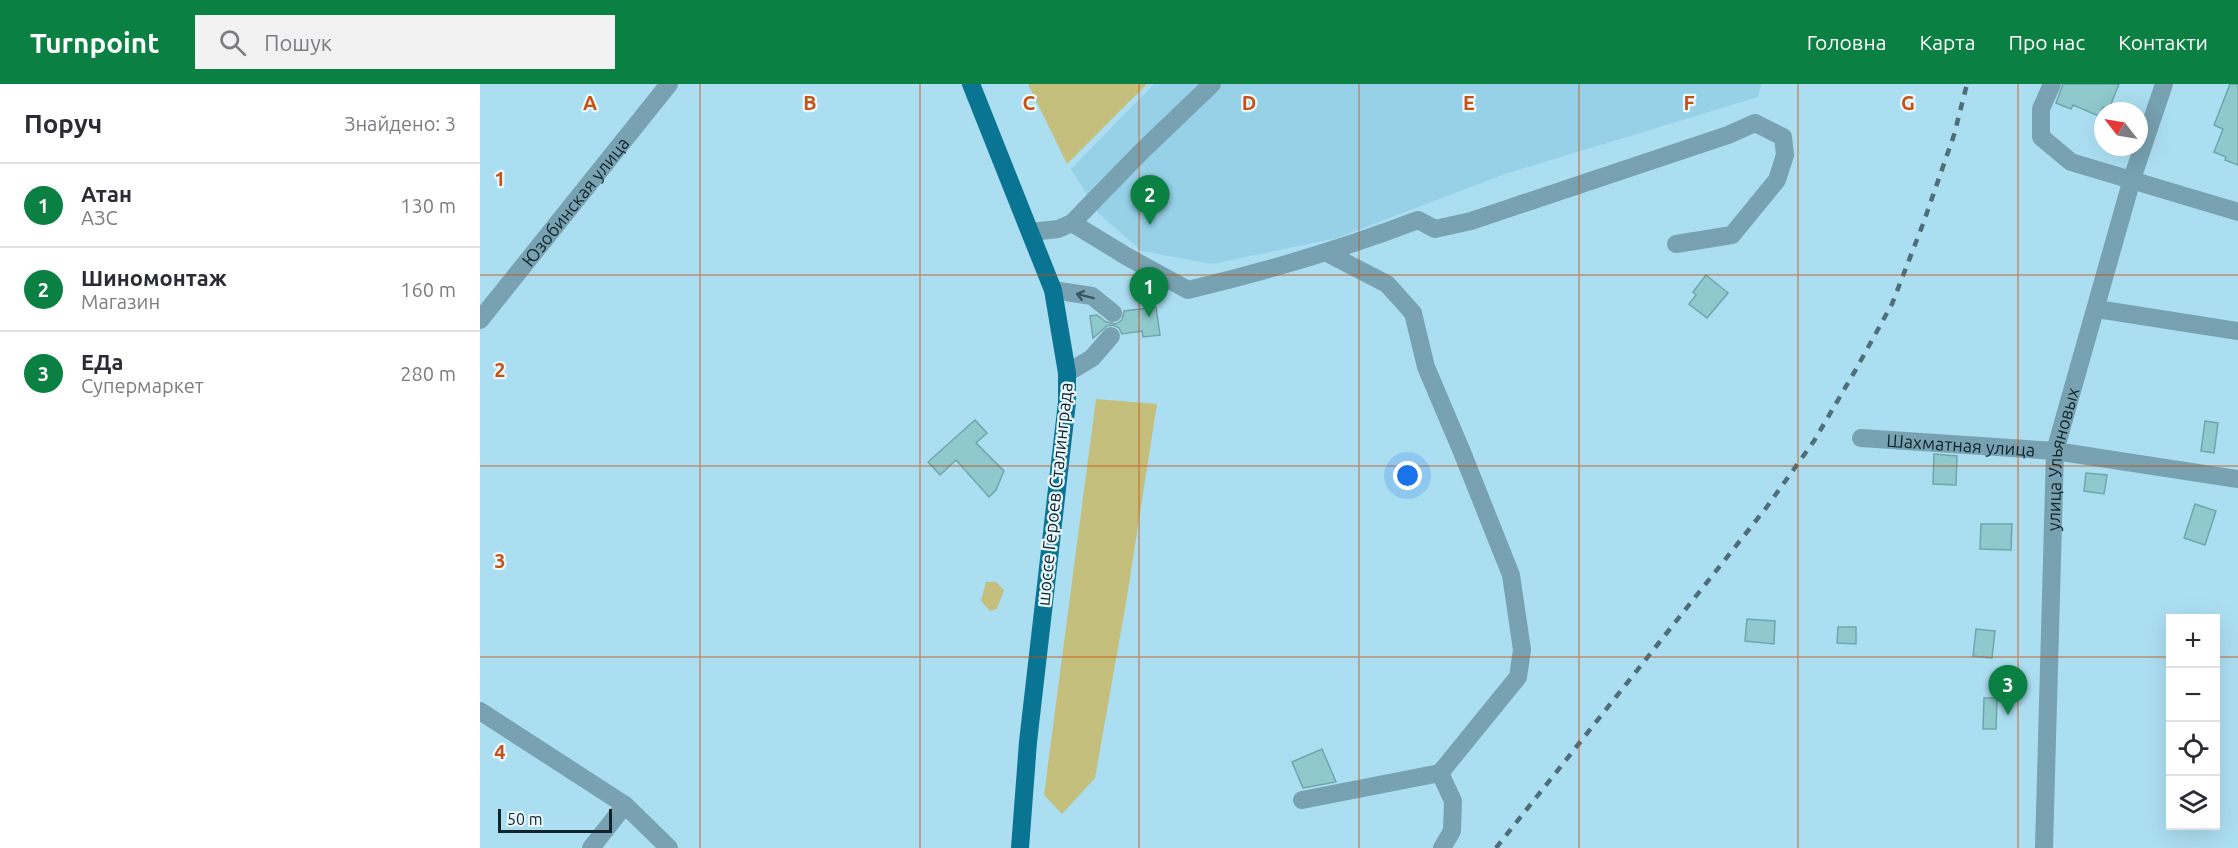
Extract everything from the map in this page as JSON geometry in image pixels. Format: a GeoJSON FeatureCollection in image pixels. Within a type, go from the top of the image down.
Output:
{"type":"FeatureCollection","features":[{"type":"Feature","properties":{"kind":"main road","name":"шоссе Героев Сталинграда"},"geometry":{"type":"LineString","coordinates":[[971,84],[1053,290],[1066,373],[1067,402],[1028,742],[1020,848]]}},
{"type":"Feature","properties":{"kind":"street","name":"Юзобинская улица"},"geometry":{"type":"LineString","coordinates":[[480,320],[669,84]]}},
{"type":"Feature","properties":{"kind":"street"},"geometry":{"type":"LineString","coordinates":[[1031,232],[1058,229],[1072,223],[1212,84]]}},
{"type":"Feature","properties":{"kind":"street"},"geometry":{"type":"LineString","coordinates":[[2052,84],[2041,109],[2041,137],[2071,162],[2238,212]]}},
{"type":"Feature","properties":{"kind":"street","name":"улица Ульяновых"},"geometry":{"type":"LineString","coordinates":[[2044,848],[2055,451],[2132,179],[2164,84]]}},
{"type":"Feature","properties":{"kind":"street"},"geometry":{"type":"LineString","coordinates":[[1072,223],[1188,290],[1262,273],[1327,253],[1418,220],[1435,229],[1471,221],[1728,135],[1755,123],[1783,137],[1785,154],[1777,180],[1732,235],[1676,244]]}},
{"type":"Feature","properties":{"kind":"street"},"geometry":{"type":"LineString","coordinates":[[1302,800],[1440,773],[1518,677],[1522,650],[1510,575],[1426,367],[1413,313],[1387,284],[1327,253]]}},
{"type":"Feature","properties":{"kind":"street"},"geometry":{"type":"LineString","coordinates":[[1053,290],[1092,296],[1113,313]]}},
{"type":"Feature","properties":{"kind":"street"},"geometry":{"type":"LineString","coordinates":[[2097,309],[2238,331]]}},
{"type":"Feature","properties":{"kind":"street"},"geometry":{"type":"LineString","coordinates":[[1066,373],[1092,358],[1111,336]]}},
{"type":"Feature","properties":{"kind":"street","name":"Шахматная улица"},"geometry":{"type":"LineString","coordinates":[[1862,438],[2055,451],[2238,479]]}},
{"type":"Feature","properties":{"kind":"street"},"geometry":{"type":"LineString","coordinates":[[480,711],[625,804],[669,848]]}},
{"type":"Feature","properties":{"kind":"street"},"geometry":{"type":"LineString","coordinates":[[1440,773],[1453,801],[1452,831],[1442,848]]}},
{"type":"Feature","properties":{"kind":"street"},"geometry":{"type":"LineString","coordinates":[[591,848],[625,804]]}},
{"type":"Feature","properties":{"kind":"shaded area"},"geometry":{"type":"Polygon","coordinates":[[[1028,84],[1147,84],[1067,164],[1028,84]]]}},
{"type":"Feature","properties":{"kind":"shaded area"},"geometry":{"type":"Polygon","coordinates":[[[1154,84],[1761,84],[1758,97],[1505,174],[1337,238],[1212,264],[1142,251],[1099,214],[1071,169],[1154,84]]]}},
{"type":"Feature","properties":{"kind":"shaded area"},"geometry":{"type":"Polygon","coordinates":[[[1096,399],[1157,404],[1127,597],[1095,778],[1062,814],[1044,795],[1096,399]]]}},
{"type":"Feature","properties":{"kind":"shaded area"},"geometry":{"type":"Polygon","coordinates":[[[986,582],[996,582],[1004,590],[997,609],[990,611],[981,601],[986,582]]]}},
{"type":"Feature","properties":{"kind":"building"},"geometry":{"type":"Polygon","coordinates":[[[2063,84],[2119,84],[2112,102],[2094,102],[2094,114],[2073,105],[2071,109],[2056,103],[2063,84]]]}},
{"type":"Feature","properties":{"kind":"building"},"geometry":{"type":"Polygon","coordinates":[[[2230,84],[2238,84],[2238,165],[2214,152],[2223,129],[2214,125],[2230,84]]]}},
{"type":"Feature","properties":{"kind":"building"},"geometry":{"type":"Polygon","coordinates":[[[1706,275],[1728,293],[1707,318],[1689,304],[1696,295],[1693,292],[1706,275]]]}},
{"type":"Feature","properties":{"kind":"building"},"geometry":{"type":"Polygon","coordinates":[[[1156,307],[1160,335],[1143,337],[1142,331],[1122,334],[1119,328],[1113,325],[1107,326],[1093,338],[1090,316],[1097,315],[1106,322],[1116,324],[1122,320],[1124,311],[1156,307]]]}},
{"type":"Feature","properties":{"kind":"building"},"geometry":{"type":"Polygon","coordinates":[[[975,420],[987,433],[976,443],[1004,471],[996,490],[989,497],[956,460],[940,475],[928,462],[975,420]]]}},
{"type":"Feature","properties":{"kind":"building"},"geometry":{"type":"Polygon","coordinates":[[[2205,421],[2218,423],[2214,453],[2201,451],[2205,421]]]}},
{"type":"Feature","properties":{"kind":"building"},"geometry":{"type":"Polygon","coordinates":[[[1934,454],[1957,456],[1956,485],[1933,484],[1934,454]]]}},
{"type":"Feature","properties":{"kind":"building"},"geometry":{"type":"Polygon","coordinates":[[[2086,473],[2107,475],[2104,494],[2084,491],[2086,473]]]}},
{"type":"Feature","properties":{"kind":"building"},"geometry":{"type":"Polygon","coordinates":[[[2195,504],[2216,511],[2205,545],[2184,538],[2195,504]]]}},
{"type":"Feature","properties":{"kind":"building"},"geometry":{"type":"Polygon","coordinates":[[[1981,524],[2012,524],[2011,550],[1980,549],[1981,524]]]}},
{"type":"Feature","properties":{"kind":"building"},"geometry":{"type":"Polygon","coordinates":[[[1747,619],[1775,621],[1774,644],[1745,641],[1747,619]]]}},
{"type":"Feature","properties":{"kind":"building"},"geometry":{"type":"Polygon","coordinates":[[[1838,627],[1856,627],[1856,644],[1837,643],[1838,627]]]}},
{"type":"Feature","properties":{"kind":"building"},"geometry":{"type":"Polygon","coordinates":[[[1976,629],[1995,631],[1992,658],[1973,656],[1976,629]]]}},
{"type":"Feature","properties":{"kind":"building"},"geometry":{"type":"Polygon","coordinates":[[[1984,698],[1997,698],[1996,729],[1983,729],[1984,698]]]}},
{"type":"Feature","properties":{"kind":"building"},"geometry":{"type":"Polygon","coordinates":[[[1322,749],[1336,782],[1303,788],[1292,762],[1322,749]]]}},
{"type":"Feature","properties":{"kind":"railway"},"geometry":{"type":"LineString","coordinates":[[1496,848],[1766,508],[1814,441],[1892,304],[1954,135],[1967,84]]}},
{"type":"Feature","properties":{"kind":"place","name":"Шиномонтаж"},"geometry":{"type":"Point","coordinates":[1150,225]}},
{"type":"Feature","properties":{"kind":"place","name":"Атан"},"geometry":{"type":"Point","coordinates":[1149,317]}},
{"type":"Feature","properties":{"kind":"place","name":"ЕДа"},"geometry":{"type":"Point","coordinates":[2008,715]}}]}
